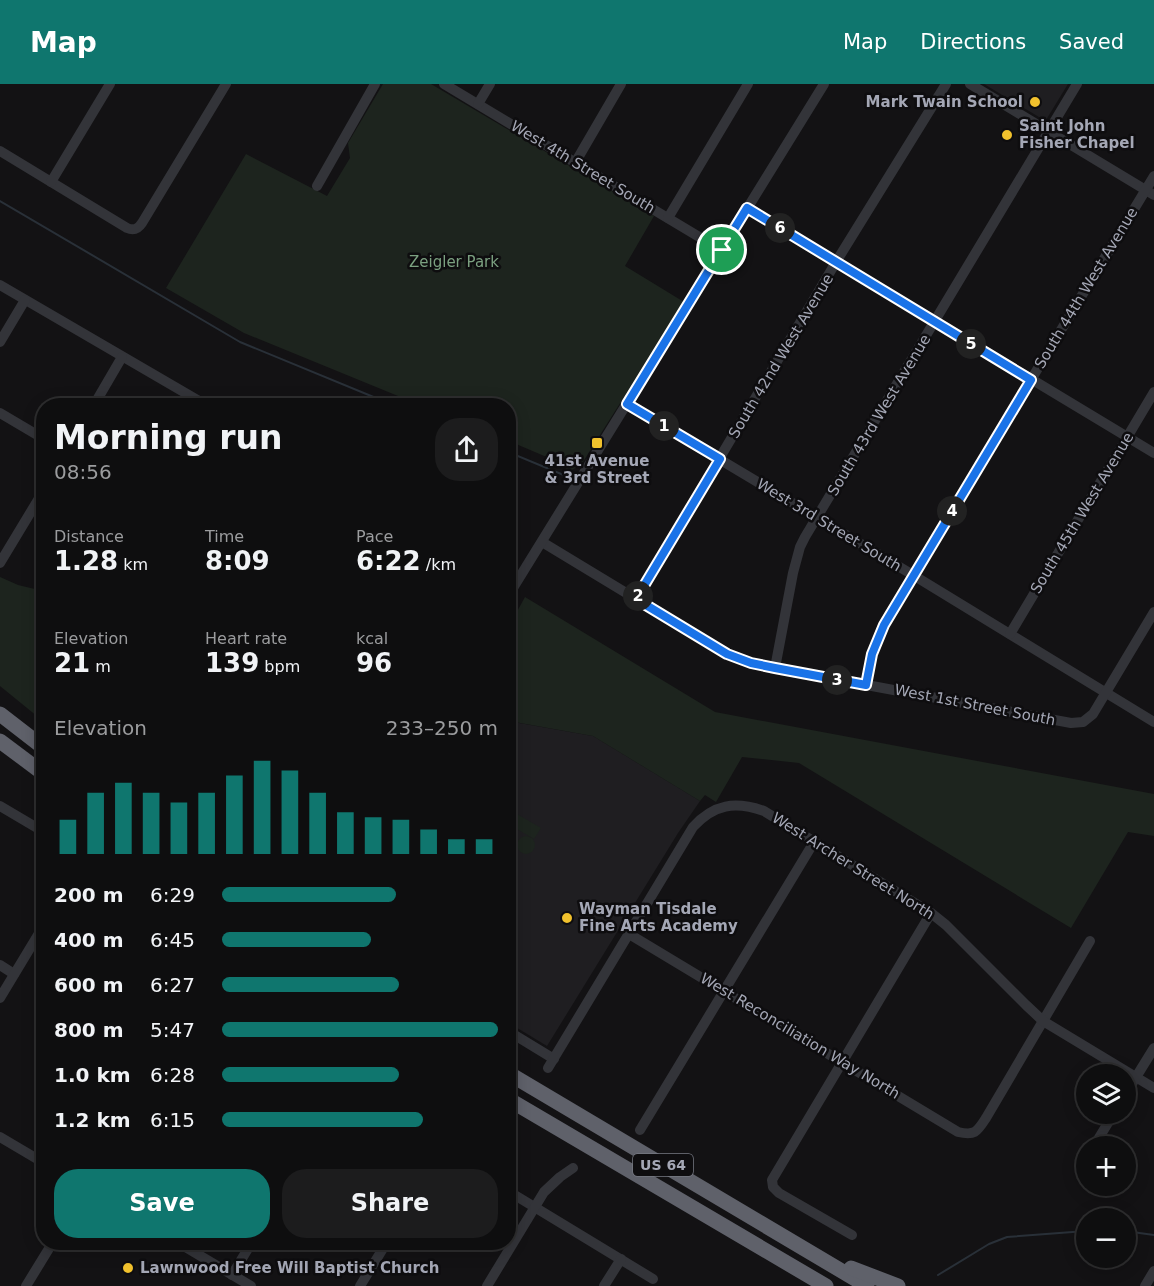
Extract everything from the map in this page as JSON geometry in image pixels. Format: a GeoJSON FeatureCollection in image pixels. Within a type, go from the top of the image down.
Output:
{"type":"FeatureCollection","features":[{"type":"Feature","properties":{"kind":"highway"},"geometry":{"type":"LineString","coordinates":[[0,714],[36,742]]}},
{"type":"Feature","properties":{"kind":"highway"},"geometry":{"type":"LineString","coordinates":[[0,741],[36,768]]}},
{"type":"Feature","properties":{"kind":"highway","name":"US 64"},"geometry":{"type":"LineString","coordinates":[[516,1077],[867,1286]]}},
{"type":"Feature","properties":{"kind":"highway","name":"US 64"},"geometry":{"type":"LineString","coordinates":[[516,1104],[826,1286]]}},
{"type":"Feature","properties":{"kind":"highway"},"geometry":{"type":"LineString","coordinates":[[819,1257],[898,1286]]}},
{"type":"Feature","properties":{"kind":"street"},"geometry":{"type":"LineString","coordinates":[[51,182],[110,84]]}},
{"type":"Feature","properties":{"kind":"street"},"geometry":{"type":"LineString","coordinates":[[0,151],[127,228],[135,229],[142,223],[226,84]]}},
{"type":"Feature","properties":{"kind":"street"},"geometry":{"type":"LineString","coordinates":[[317,186],[375,84]]}},
{"type":"Feature","properties":{"kind":"street","name":"West 4th Street South"},"geometry":{"type":"LineString","coordinates":[[444,84],[722,250]]}},
{"type":"Feature","properties":{"kind":"street"},"geometry":{"type":"LineString","coordinates":[[478,104],[490,84]]}},
{"type":"Feature","properties":{"kind":"street"},"geometry":{"type":"LineString","coordinates":[[575,163],[621,84]]}},
{"type":"Feature","properties":{"kind":"street"},"geometry":{"type":"LineString","coordinates":[[668,218],[748,84]]}},
{"type":"Feature","properties":{"kind":"street"},"geometry":{"type":"LineString","coordinates":[[516,583],[824,84]]}},
{"type":"Feature","properties":{"kind":"street","name":"South 42nd West Avenue"},"geometry":{"type":"LineString","coordinates":[[636,599],[836,262],[946,84]]}},
{"type":"Feature","properties":{"kind":"street"},"geometry":{"type":"LineString","coordinates":[[970,84],[1150,193]]}},
{"type":"Feature","properties":{"kind":"street","name":"South 43rd West Avenue"},"geometry":{"type":"LineString","coordinates":[[775,668],[796,559],[805,537],[1077,84]]}},
{"type":"Feature","properties":{"kind":"street","name":"South 44th West Avenue"},"geometry":{"type":"LineString","coordinates":[[866,685],[876,640],[884,625],[1031,380],[1150,193],[1154,176]]}},
{"type":"Feature","properties":{"kind":"street"},"geometry":{"type":"LineString","coordinates":[[747,208],[1154,453]]}},
{"type":"Feature","properties":{"kind":"street"},"geometry":{"type":"LineString","coordinates":[[0,285],[194,398]]}},
{"type":"Feature","properties":{"kind":"street"},"geometry":{"type":"LineString","coordinates":[[0,342],[25,300]]}},
{"type":"Feature","properties":{"kind":"street"},"geometry":{"type":"LineString","coordinates":[[98,398],[122,357]]}},
{"type":"Feature","properties":{"kind":"street","name":"South 45th West Avenue"},"geometry":{"type":"LineString","coordinates":[[1010,634],[1154,392]]}},
{"type":"Feature","properties":{"kind":"street","name":"West 3rd Street South"},"geometry":{"type":"LineString","coordinates":[[627,404],[913,575],[1154,723]]}},
{"type":"Feature","properties":{"kind":"street"},"geometry":{"type":"LineString","coordinates":[[0,413],[36,434]]}},
{"type":"Feature","properties":{"kind":"street"},"geometry":{"type":"LineString","coordinates":[[0,563],[36,503]]}},
{"type":"Feature","properties":{"kind":"street","name":"West 1st Street South"},"geometry":{"type":"LineString","coordinates":[[542,542],[727,654],[751,663],[1071,723],[1083,722],[1090,717],[1154,612]]}},
{"type":"Feature","properties":{"kind":"street"},"geometry":{"type":"LineString","coordinates":[[0,806],[36,827]]}},
{"type":"Feature","properties":{"kind":"street","name":"West Archer Street North"},"geometry":{"type":"LineString","coordinates":[[629,934],[693,828],[702,818],[711,812],[729,806],[752,807],[764,812],[931,913],[1043,1021],[1114,1064]]}},
{"type":"Feature","properties":{"kind":"street"},"geometry":{"type":"LineString","coordinates":[[640,1130],[814,842]]}},
{"type":"Feature","properties":{"kind":"street"},"geometry":{"type":"LineString","coordinates":[[852,1235],[778,1193],[772,1187],[772,1183],[774,1175],[931,913]]}},
{"type":"Feature","properties":{"kind":"street"},"geometry":{"type":"LineString","coordinates":[[516,1037],[551,1064],[629,934]]}},
{"type":"Feature","properties":{"kind":"street","name":"West Reconciliation Way North"},"geometry":{"type":"LineString","coordinates":[[629,934],[958,1132],[972,1134],[978,1131],[1043,1021]]}},
{"type":"Feature","properties":{"kind":"street"},"geometry":{"type":"LineString","coordinates":[[0,998],[36,938]]}},
{"type":"Feature","properties":{"kind":"street"},"geometry":{"type":"LineString","coordinates":[[1043,1021],[1090,941]]}},
{"type":"Feature","properties":{"kind":"street"},"geometry":{"type":"LineString","coordinates":[[0,965],[14,974]]}},
{"type":"Feature","properties":{"kind":"street"},"geometry":{"type":"LineString","coordinates":[[1136,1077],[1154,1048]]}},
{"type":"Feature","properties":{"kind":"street","name":"West Archer Street North"},"geometry":{"type":"LineString","coordinates":[[1136,1077],[1154,1088]]}},
{"type":"Feature","properties":{"kind":"street"},"geometry":{"type":"LineString","coordinates":[[0,1137],[36,1158]]}},
{"type":"Feature","properties":{"kind":"street"},"geometry":{"type":"LineString","coordinates":[[516,1238],[550,1186],[573,1168]]}},
{"type":"Feature","properties":{"kind":"street"},"geometry":{"type":"LineString","coordinates":[[516,1196],[653,1279]]}},
{"type":"Feature","properties":{"kind":"street"},"geometry":{"type":"LineString","coordinates":[[26,1286],[48,1250]]}},
{"type":"Feature","properties":{"kind":"street"},"geometry":{"type":"LineString","coordinates":[[190,1250],[251,1286]]}},
{"type":"Feature","properties":{"kind":"street"},"geometry":{"type":"LineString","coordinates":[[232,1275],[247,1250]]}},
{"type":"Feature","properties":{"kind":"street"},"geometry":{"type":"LineString","coordinates":[[360,1286],[382,1250]]}},
{"type":"Feature","properties":{"kind":"street"},"geometry":{"type":"LineString","coordinates":[[487,1286],[509,1250]]}},
{"type":"Feature","properties":{"kind":"street"},"geometry":{"type":"LineString","coordinates":[[604,1286],[621,1259]]}},
{"type":"Feature","properties":{"kind":"street"},"geometry":{"type":"LineString","coordinates":[[1145,1286],[1154,1271]]}},
{"type":"Feature","properties":{"kind":"shaded area","name":"Mark Twain School"},"geometry":{"type":"Polygon","coordinates":[[[984,84],[1068,84],[1044,120],[984,84]]]}},
{"type":"Feature","properties":{"kind":"shaded area","name":"Wayman Tisdale Fine Arts Academy"},"geometry":{"type":"Polygon","coordinates":[[[516,722],[593,736],[700,801],[547,1046],[516,1027],[516,722]]]}},
{"type":"Feature","properties":{"kind":"green space","name":"Zeigler Park"},"geometry":{"type":"Polygon","coordinates":[[[383,84],[431,84],[654,216],[625,266],[684,302],[581,465],[570,471],[549,458],[516,444],[516,398],[403,398],[244,333],[166,288],[246,154],[327,196],[350,158],[348,143],[383,84]]]}},
{"type":"Feature","properties":{"kind":"green space"},"geometry":{"type":"Polygon","coordinates":[[[0,577],[36,589],[36,715],[0,686],[0,577]]]}},
{"type":"Feature","properties":{"kind":"green space"},"geometry":{"type":"Polygon","coordinates":[[[525,597],[715,712],[1154,794],[1154,836],[1128,832],[1071,928],[799,763],[742,757],[716,802],[705,795],[700,801],[593,736],[516,722],[516,613],[525,597]]]}},
{"type":"Feature","properties":{"kind":"green space"},"geometry":{"type":"Polygon","coordinates":[[[517,814],[541,828],[534,839],[516,828],[517,814]]]}},
{"type":"Feature","properties":{"kind":"green space"},"geometry":{"type":"Polygon","coordinates":[[[526,836],[532,839],[535,845],[532,851],[526,854],[520,851],[517,845],[520,839],[526,836]]]}},
{"type":"Feature","properties":{"kind":"waterway"},"geometry":{"type":"LineString","coordinates":[[0,201],[240,342],[376,398]]}},
{"type":"Feature","properties":{"kind":"waterway"},"geometry":{"type":"LineString","coordinates":[[516,455],[566,476]]}},
{"type":"Feature","properties":{"kind":"waterway"},"geometry":{"type":"LineString","coordinates":[[938,1275],[989,1244],[1007,1237],[1076,1232]]}},
{"type":"Feature","properties":{"kind":"waterway"},"geometry":{"type":"LineString","coordinates":[[1136,1233],[1154,1235]]}},
{"type":"Feature","properties":{"kind":"place","name":"Mark Twain School"},"geometry":{"type":"Point","coordinates":[1035,102]}},
{"type":"Feature","properties":{"kind":"place","name":"Saint John Fisher Chapel"},"geometry":{"type":"Point","coordinates":[1007,135]}},
{"type":"Feature","properties":{"kind":"place","name":"41st Avenue & 3rd Street"},"geometry":{"type":"Point","coordinates":[597,443]}},
{"type":"Feature","properties":{"kind":"place","name":"Wayman Tisdale Fine Arts Academy"},"geometry":{"type":"Point","coordinates":[567,918]}},
{"type":"Feature","properties":{"kind":"place","name":"Lawnwood Free Will Baptist Church"},"geometry":{"type":"Point","coordinates":[128,1268]}},
{"type":"Feature","properties":{"kind":"route"},"geometry":{"type":"LineString","coordinates":[[747,208],[1031,380],[884,625],[876,640],[866,685],[739,659],[636,599],[720,459],[627,404],[722,250],[747,208]]}}]}
